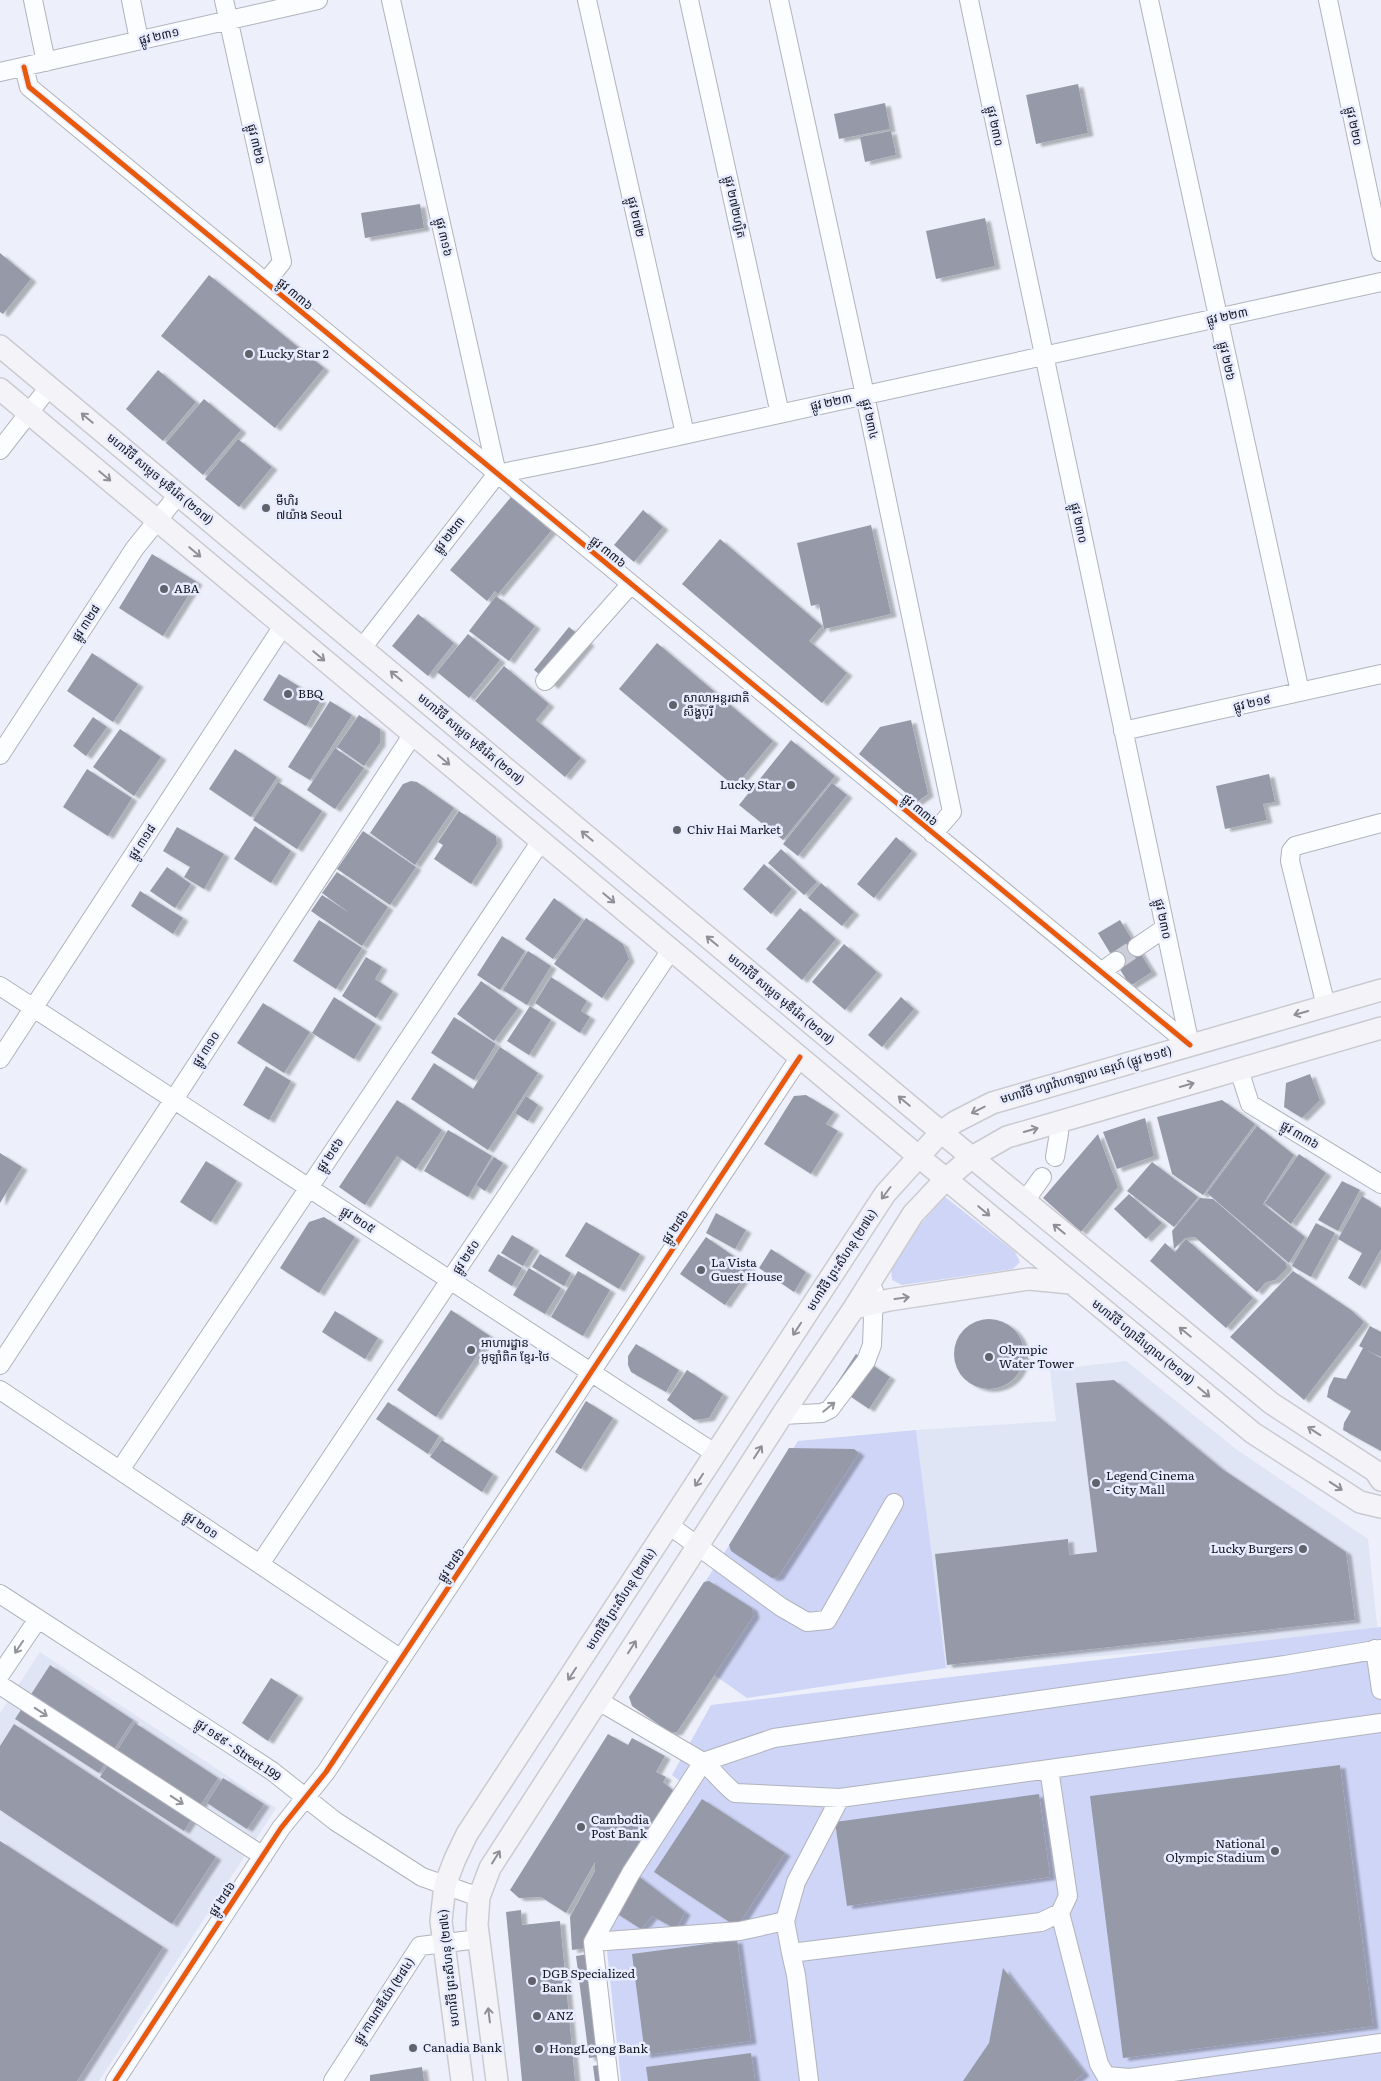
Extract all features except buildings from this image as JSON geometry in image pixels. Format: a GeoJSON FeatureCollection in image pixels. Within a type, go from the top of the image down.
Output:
{"type":"FeatureCollection","features":[{"type":"Feature","properties":{"kind":"main road","name":"មហាវិថី សម្តេច មុនីរ៉េត (២១៧)"},"geometry":{"type":"LineString","coordinates":[[0,346],[941,1132]]}},
{"type":"Feature","properties":{"kind":"main road"},"geometry":{"type":"LineString","coordinates":[[0,389],[918,1156]]}},
{"type":"Feature","properties":{"kind":"main road","name":"មហាវិថី ហ្សាវ៉ាហាឡាល នេរុហ៍ (ផ្លូវ ២១៥)"},"geometry":{"type":"LineString","coordinates":[[918,1156],[941,1132],[955,1122],[992,1102],[1381,990]]}},
{"type":"Feature","properties":{"kind":"main road"},"geometry":{"type":"LineString","coordinates":[[497,2081],[477,1914],[480,1897],[490,1868],[782,1415],[864,1306],[875,1275],[913,1214],[946,1180],[972,1157],[1007,1137],[1381,1029]]}},
{"type":"Feature","properties":{"kind":"main road"},"geometry":{"type":"LineString","coordinates":[[941,1132],[1271,1403],[1375,1471],[1381,1480]]}},
{"type":"Feature","properties":{"kind":"main road","name":"មហាវិថី ហ្សាដឹហ្គោល (២១៧)"},"geometry":{"type":"LineString","coordinates":[[918,1156],[1253,1433],[1360,1502],[1381,1507]]}},
{"type":"Feature","properties":{"kind":"main road","name":"មហាវិថី ព្រះសីហនុ (២៧៤)"},"geometry":{"type":"LineString","coordinates":[[462,2081],[444,1943],[442,1913],[445,1885],[467,1834],[886,1194],[918,1156]]}},
{"type":"Feature","properties":{"kind":"main road"},"geometry":{"type":"LineString","coordinates":[[864,1306],[1029,1279],[1071,1283]]}},
{"type":"Feature","properties":{"kind":"street"},"geometry":{"type":"LineString","coordinates":[[33,0],[46,62]]}},
{"type":"Feature","properties":{"kind":"street"},"geometry":{"type":"LineString","coordinates":[[130,0],[139,40]]}},
{"type":"Feature","properties":{"kind":"street","name":"ផ្លូវ ៣២៦"},"geometry":{"type":"LineString","coordinates":[[224,0],[282,262],[266,282]]}},
{"type":"Feature","properties":{"kind":"street","name":"ផ្លូវ ២៣១"},"geometry":{"type":"LineString","coordinates":[[0,72],[318,0]]}},
{"type":"Feature","properties":{"kind":"street","name":"ផ្លូវ ៣១៦"},"geometry":{"type":"LineString","coordinates":[[391,0],[497,474]]}},
{"type":"Feature","properties":{"kind":"street","name":"ផ្លូវ ២៧២"},"geometry":{"type":"LineString","coordinates":[[587,0],[685,434]]}},
{"type":"Feature","properties":{"kind":"street","name":"ផ្លូវ ២៧២ហ្សិត"},"geometry":{"type":"LineString","coordinates":[[690,0],[780,414]]}},
{"type":"Feature","properties":{"kind":"street","name":"ផ្លូវ ២៣៤"},"geometry":{"type":"LineString","coordinates":[[779,0],[865,395],[952,812],[934,834]]}},
{"type":"Feature","properties":{"kind":"street","name":"ផ្លូវ ២៣០"},"geometry":{"type":"LineString","coordinates":[[969,0],[1190,1045]]}},
{"type":"Feature","properties":{"kind":"street","name":"ផ្លូវ ២២៦"},"geometry":{"type":"LineString","coordinates":[[1148,0],[1300,692]]}},
{"type":"Feature","properties":{"kind":"street","name":"ផ្លូវ ២២០"},"geometry":{"type":"LineString","coordinates":[[1328,0],[1381,252]]}},
{"type":"Feature","properties":{"kind":"street","name":"ផ្លូវ ៣៣៦"},"geometry":{"type":"LineString","coordinates":[[24,67],[28,87],[1190,1045]]}},
{"type":"Feature","properties":{"kind":"street","name":"ផ្លូវ ២២៣"},"geometry":{"type":"LineString","coordinates":[[362,648],[497,474],[1381,282]]}},
{"type":"Feature","properties":{"kind":"street"},"geometry":{"type":"LineString","coordinates":[[0,450],[49,387]]}},
{"type":"Feature","properties":{"kind":"street","name":"ផ្លូវ ៣២៨"},"geometry":{"type":"LineString","coordinates":[[0,755],[135,548],[178,494]]}},
{"type":"Feature","properties":{"kind":"street"},"geometry":{"type":"LineString","coordinates":[[545,681],[631,584]]}},
{"type":"Feature","properties":{"kind":"street","name":"ផ្លូវ ៣១៨"},"geometry":{"type":"LineString","coordinates":[[0,1059],[283,626]]}},
{"type":"Feature","properties":{"kind":"street","name":"ផ្លូវ ២១៩"},"geometry":{"type":"LineString","coordinates":[[1123,732],[1381,674]]}},
{"type":"Feature","properties":{"kind":"street","name":"ផ្លូវ ៣១០"},"geometry":{"type":"LineString","coordinates":[[0,1365],[413,734]]}},
{"type":"Feature","properties":{"kind":"street"},"geometry":{"type":"LineString","coordinates":[[1326,1006],[1290,861],[1291,851],[1295,846],[1381,823]]}},
{"type":"Feature","properties":{"kind":"street","name":"ផ្លូវ ២៩៦"},"geometry":{"type":"LineString","coordinates":[[120,1470],[541,840]]}},
{"type":"Feature","properties":{"kind":"street"},"geometry":{"type":"LineString","coordinates":[[1137,947],[1165,928]]}},
{"type":"Feature","properties":{"kind":"street","name":"ផ្លូវ ២៩០"},"geometry":{"type":"LineString","coordinates":[[260,1564],[672,950]]}},
{"type":"Feature","properties":{"kind":"street"},"geometry":{"type":"LineString","coordinates":[[1100,972],[1116,961]]}},
{"type":"Feature","properties":{"kind":"street","name":"ផ្លូវ ២០៥"},"geometry":{"type":"LineString","coordinates":[[0,986],[716,1454]]}},
{"type":"Feature","properties":{"kind":"street","name":"ផ្លូវ ២៨៦"},"geometry":{"type":"LineString","coordinates":[[115,2081],[281,1828],[326,1772],[800,1057]]}},
{"type":"Feature","properties":{"kind":"street","name":"ផ្លូវ ៣៣៦"},"geometry":{"type":"LineString","coordinates":[[1240,1070],[1250,1104],[1381,1184]]}},
{"type":"Feature","properties":{"kind":"street"},"geometry":{"type":"LineString","coordinates":[[1055,1158],[1058,1133],[1057,1122]]}},
{"type":"Feature","properties":{"kind":"street"},"geometry":{"type":"LineString","coordinates":[[1025,1201],[1042,1177]]}},
{"type":"Feature","properties":{"kind":"street"},"geometry":{"type":"LineString","coordinates":[[782,1415],[822,1413],[830,1409],[866,1360],[872,1345],[864,1306]]}},
{"type":"Feature","properties":{"kind":"street","name":"ផ្លូវ ២០១"},"geometry":{"type":"LineString","coordinates":[[0,1390],[401,1659]]}},
{"type":"Feature","properties":{"kind":"street"},"geometry":{"type":"LineString","coordinates":[[670,1525],[781,1607],[806,1622],[827,1620],[894,1503]]}},
{"type":"Feature","properties":{"kind":"street","name":"ផ្លូវ ១៩៩ - Street 199"},"geometry":{"type":"LineString","coordinates":[[0,1594],[272,1772],[335,1821],[422,1877],[480,1897]]}},
{"type":"Feature","properties":{"kind":"street"},"geometry":{"type":"LineString","coordinates":[[0,1675],[38,1619]]}},
{"type":"Feature","properties":{"kind":"street"},"geometry":{"type":"LineString","coordinates":[[608,2081],[593,1942],[631,1873],[703,1762],[774,1738],[1285,1665],[1378,1649],[1381,1690]]}},
{"type":"Feature","properties":{"kind":"street"},"geometry":{"type":"LineString","coordinates":[[0,1685],[263,1856]]}},
{"type":"Feature","properties":{"kind":"street"},"geometry":{"type":"LineString","coordinates":[[598,1700],[703,1762],[735,1794],[840,1798],[1381,1723]]}},
{"type":"Feature","properties":{"kind":"street"},"geometry":{"type":"LineString","coordinates":[[791,1953],[1042,1922],[1060,1913],[1068,1896],[1049,1769]]}},
{"type":"Feature","properties":{"kind":"street"},"geometry":{"type":"LineString","coordinates":[[809,2081],[796,1975],[785,1921],[796,1882],[840,1798]]}},
{"type":"Feature","properties":{"kind":"street"},"geometry":{"type":"LineString","coordinates":[[1060,1913],[1100,2064],[1106,2076],[1130,2078],[1381,2043]]}},
{"type":"Feature","properties":{"kind":"street"},"geometry":{"type":"LineString","coordinates":[[593,1942],[740,1931],[785,1921]]}},
{"type":"Feature","properties":{"kind":"street","name":"ផ្លូវ កាណាឌីយ៉ា (២៨៤)"},"geometry":{"type":"LineString","coordinates":[[333,2081],[420,1946],[479,1939]]}},
{"type":"Feature","properties":{"kind":"shaded area"},"geometry":{"type":"Polygon","coordinates":[[[945,1197],[1015,1252],[1020,1262],[1013,1269],[902,1285],[892,1280],[891,1267],[918,1227],[945,1197]]]}},
{"type":"Feature","properties":{"kind":"shaded area"},"geometry":{"type":"Polygon","coordinates":[[[1126,1361],[1236,1449],[1368,1539],[1378,1634],[946,1668],[916,1430],[1056,1421],[1050,1370],[1126,1361]]]}},
{"type":"Feature","properties":{"kind":"shaded area"},"geometry":{"type":"Polygon","coordinates":[[[916,1430],[946,1668],[747,1698],[666,1641],[798,1441],[916,1430]]]}},
{"type":"Feature","properties":{"kind":"shaded area"},"geometry":{"type":"Polygon","coordinates":[[[1381,1627],[1381,2081],[621,2081],[605,1932],[694,1792],[672,1775],[711,1705],[1381,1627]]]}},
{"type":"Feature","properties":{"kind":"shaded area"},"geometry":{"type":"Polygon","coordinates":[[[40,1652],[276,1808],[99,2081],[0,2081],[0,1713],[40,1652]]]}},
{"type":"Feature","properties":{"kind":"tunnel"},"geometry":{"type":"LineString","coordinates":[[1116,961],[1137,947]]}},
{"type":"Feature","properties":{"kind":"cycle path"},"geometry":{"type":"LineString","coordinates":[[24,67],[29,87],[1190,1045]]}},
{"type":"Feature","properties":{"kind":"cycle path"},"geometry":{"type":"LineString","coordinates":[[115,2081],[281,1828],[326,1772],[800,1057]]}},
{"type":"Feature","properties":{"kind":"place","name":"Lucky Star 2"},"geometry":{"type":"Point","coordinates":[249,354]}},
{"type":"Feature","properties":{"kind":"place","name":"មីហិរ ៧យ៉ាង Seoul"},"geometry":{"type":"Point","coordinates":[266,508]}},
{"type":"Feature","properties":{"kind":"place","name":"ABA"},"geometry":{"type":"Point","coordinates":[164,589]}},
{"type":"Feature","properties":{"kind":"place","name":"BBQ"},"geometry":{"type":"Point","coordinates":[288,694]}},
{"type":"Feature","properties":{"kind":"place","name":"សាលាអន្តរជាតិ សឹង្ហបុរី"},"geometry":{"type":"Point","coordinates":[673,705]}},
{"type":"Feature","properties":{"kind":"place","name":"Lucky Star"},"geometry":{"type":"Point","coordinates":[791,785]}},
{"type":"Feature","properties":{"kind":"place","name":"Chiv Hai Market"},"geometry":{"type":"Point","coordinates":[677,830]}},
{"type":"Feature","properties":{"kind":"place","name":"La Vista Guest House"},"geometry":{"type":"Point","coordinates":[701,1270]}},
{"type":"Feature","properties":{"kind":"place","name":"អាហារដ្ឋាន អូឡាំពិក ខ្មែរ-ថៃ"},"geometry":{"type":"Point","coordinates":[471,1350]}},
{"type":"Feature","properties":{"kind":"place","name":"Olympic Water Tower"},"geometry":{"type":"Point","coordinates":[989,1357]}},
{"type":"Feature","properties":{"kind":"place","name":"Legend Cinema - City Mall"},"geometry":{"type":"Point","coordinates":[1096,1483]}},
{"type":"Feature","properties":{"kind":"place","name":"Lucky Burgers"},"geometry":{"type":"Point","coordinates":[1303,1549]}},
{"type":"Feature","properties":{"kind":"place","name":"Cambodia Post Bank"},"geometry":{"type":"Point","coordinates":[581,1827]}},
{"type":"Feature","properties":{"kind":"place","name":"National Olympic Stadium"},"geometry":{"type":"Point","coordinates":[1275,1851]}},
{"type":"Feature","properties":{"kind":"place","name":"DGB Specialized Bank"},"geometry":{"type":"Point","coordinates":[532,1981]}},
{"type":"Feature","properties":{"kind":"place","name":"ANZ"},"geometry":{"type":"Point","coordinates":[537,2016]}},
{"type":"Feature","properties":{"kind":"place","name":"Canadia Bank"},"geometry":{"type":"Point","coordinates":[413,2048]}},
{"type":"Feature","properties":{"kind":"place","name":"HongLeong Bank"},"geometry":{"type":"Point","coordinates":[539,2049]}}]}
